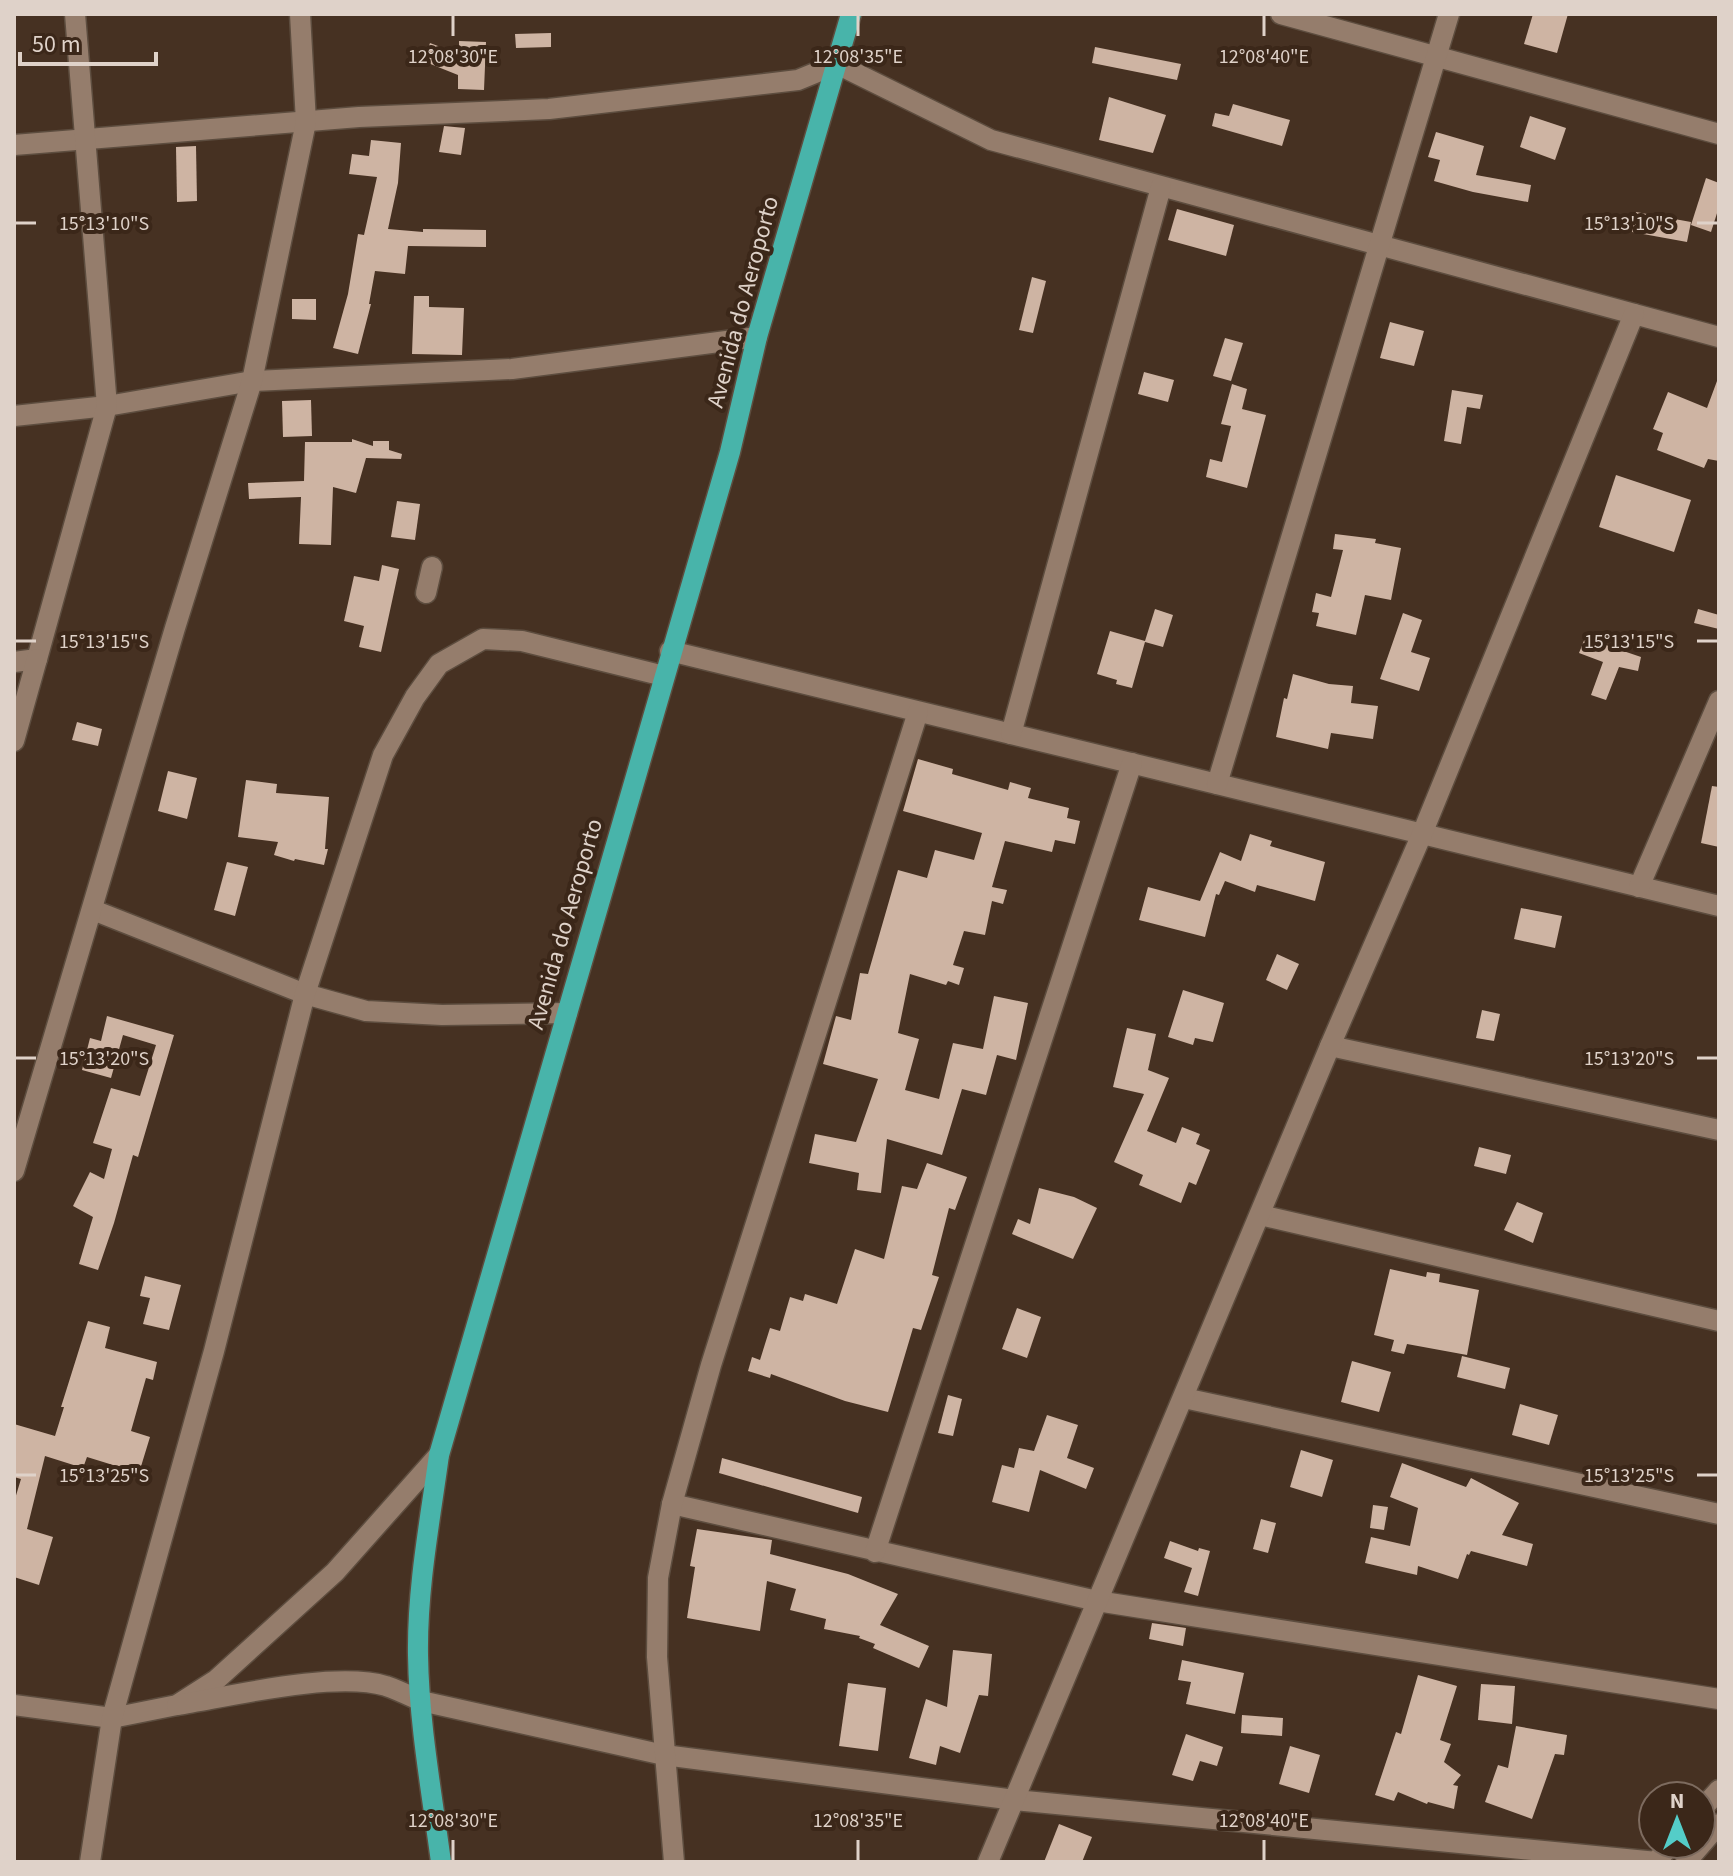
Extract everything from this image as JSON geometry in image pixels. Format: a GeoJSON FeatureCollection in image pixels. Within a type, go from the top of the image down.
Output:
{"type":"FeatureCollection","features":[{"type":"Feature","properties":{"kind":"main road","name":"Avenida do Aeroporto"},"geometry":{"type":"LineString","coordinates":[[441,1862],[418,1654],[420,1607],[439,1455],[730,452],[757,337],[851,14]]}},
{"type":"Feature","properties":{"kind":"street"},"geometry":{"type":"LineString","coordinates":[[14,741],[107,406],[75,14]]}},
{"type":"Feature","properties":{"kind":"street"},"geometry":{"type":"LineString","coordinates":[[1281,14],[1719,134]]}},
{"type":"Feature","properties":{"kind":"street"},"geometry":{"type":"LineString","coordinates":[[1217,784],[1449,14]]}},
{"type":"Feature","properties":{"kind":"street"},"geometry":{"type":"LineString","coordinates":[[14,1171],[175,628],[252,381],[306,122],[300,15]]}},
{"type":"Feature","properties":{"kind":"street"},"geometry":{"type":"LineString","coordinates":[[14,145],[306,122],[570,107],[798,80],[837,64],[991,140],[1719,337]]}},
{"type":"Feature","properties":{"kind":"street"},"geometry":{"type":"LineString","coordinates":[[1011,734],[1161,187]]}},
{"type":"Feature","properties":{"kind":"street"},"geometry":{"type":"LineString","coordinates":[[988,1862],[1422,834],[1634,314]]}},
{"type":"Feature","properties":{"kind":"street"},"geometry":{"type":"LineString","coordinates":[[14,416],[107,406],[252,381],[512,369],[757,337]]}},
{"type":"Feature","properties":{"kind":"street"},"geometry":{"type":"LineString","coordinates":[[426,593],[432,567]]}},
{"type":"Feature","properties":{"kind":"street"},"geometry":{"type":"LineString","coordinates":[[90,1862],[112,1718],[214,1351],[305,994],[383,755],[415,697],[439,664],[483,639],[522,641],[664,676]]}},
{"type":"Feature","properties":{"kind":"street"},"geometry":{"type":"LineString","coordinates":[[670,651],[1719,906]]}},
{"type":"Feature","properties":{"kind":"street"},"geometry":{"type":"LineString","coordinates":[[14,662],[37,659]]}},
{"type":"Feature","properties":{"kind":"street"},"geometry":{"type":"LineString","coordinates":[[1639,887],[1719,701]]}},
{"type":"Feature","properties":{"kind":"street"},"geometry":{"type":"LineString","coordinates":[[674,1862],[657,1657],[658,1578],[672,1504],[725,1321],[918,712]]}},
{"type":"Feature","properties":{"kind":"street"},"geometry":{"type":"LineString","coordinates":[[875,1552],[1132,763]]}},
{"type":"Feature","properties":{"kind":"street"},"geometry":{"type":"LineString","coordinates":[[93,910],[305,994],[366,1011],[442,1015],[567,1013]]}},
{"type":"Feature","properties":{"kind":"street"},"geometry":{"type":"LineString","coordinates":[[1330,1046],[1719,1130]]}},
{"type":"Feature","properties":{"kind":"street"},"geometry":{"type":"LineString","coordinates":[[1260,1215],[1719,1321]]}},
{"type":"Feature","properties":{"kind":"street"},"geometry":{"type":"LineString","coordinates":[[1184,1398],[1719,1514]]}},
{"type":"Feature","properties":{"kind":"street"},"geometry":{"type":"LineString","coordinates":[[177,1705],[216,1680],[335,1572],[439,1455]]}},
{"type":"Feature","properties":{"kind":"street"},"geometry":{"type":"LineString","coordinates":[[672,1504],[1097,1601],[1719,1699]]}},
{"type":"Feature","properties":{"kind":"street"},"geometry":{"type":"LineString","coordinates":[[14,1705],[112,1718],[280,1687],[351,1681],[385,1686],[421,1701],[664,1755],[1015,1800],[1656,1862]]}},
{"type":"Feature","properties":{"kind":"street"},"geometry":{"type":"LineString","coordinates":[[1686,1862],[1719,1824]]}},
{"type":"Feature","properties":{"kind":"building"},"geometry":{"type":"Polygon","coordinates":[[[1533,14],[1568,14],[1557,53],[1524,44],[1533,14]]]}},
{"type":"Feature","properties":{"kind":"building"},"geometry":{"type":"Polygon","coordinates":[[[551,33],[551,47],[516,48],[515,34],[551,33]]]}},
{"type":"Feature","properties":{"kind":"building"},"geometry":{"type":"Polygon","coordinates":[[[459,41],[486,42],[484,90],[458,89],[458,75],[423,61],[430,43],[459,54],[459,41]]]}},
{"type":"Feature","properties":{"kind":"building"},"geometry":{"type":"Polygon","coordinates":[[[1095,47],[1181,64],[1177,80],[1092,63],[1095,47]]]}},
{"type":"Feature","properties":{"kind":"building"},"geometry":{"type":"Polygon","coordinates":[[[1109,97],[1166,115],[1153,153],[1099,140],[1109,97]]]}},
{"type":"Feature","properties":{"kind":"building"},"geometry":{"type":"Polygon","coordinates":[[[1233,104],[1290,120],[1282,146],[1212,126],[1215,113],[1229,116],[1233,104]]]}},
{"type":"Feature","properties":{"kind":"building"},"geometry":{"type":"Polygon","coordinates":[[[1530,116],[1566,128],[1555,160],[1520,147],[1530,116]]]}},
{"type":"Feature","properties":{"kind":"building"},"geometry":{"type":"Polygon","coordinates":[[[444,126],[465,128],[461,155],[439,152],[444,126]]]}},
{"type":"Feature","properties":{"kind":"building"},"geometry":{"type":"Polygon","coordinates":[[[1436,132],[1484,146],[1476,175],[1531,185],[1528,202],[1434,181],[1440,160],[1428,157],[1436,132]]]}},
{"type":"Feature","properties":{"kind":"building"},"geometry":{"type":"Polygon","coordinates":[[[371,140],[401,143],[398,183],[388,229],[423,232],[423,229],[486,230],[486,247],[408,246],[405,274],[375,271],[371,304],[358,354],[333,348],[348,294],[358,234],[364,235],[377,177],[349,174],[352,154],[369,156],[371,140]]]}},
{"type":"Feature","properties":{"kind":"building"},"geometry":{"type":"Polygon","coordinates":[[[196,146],[197,201],[177,202],[176,147],[196,146]]]}},
{"type":"Feature","properties":{"kind":"building"},"geometry":{"type":"Polygon","coordinates":[[[1706,178],[1719,183],[1719,207],[1711,232],[1691,225],[1706,178]]]}},
{"type":"Feature","properties":{"kind":"building"},"geometry":{"type":"Polygon","coordinates":[[[1177,209],[1234,225],[1226,256],[1168,240],[1177,209]]]}},
{"type":"Feature","properties":{"kind":"building"},"geometry":{"type":"Polygon","coordinates":[[[1636,212],[1691,222],[1687,242],[1632,232],[1636,212]]]}},
{"type":"Feature","properties":{"kind":"building"},"geometry":{"type":"Polygon","coordinates":[[[1032,277],[1046,281],[1033,333],[1019,330],[1032,277]]]}},
{"type":"Feature","properties":{"kind":"building"},"geometry":{"type":"Polygon","coordinates":[[[414,296],[429,296],[429,307],[464,308],[462,355],[412,354],[414,296]]]}},
{"type":"Feature","properties":{"kind":"building"},"geometry":{"type":"Polygon","coordinates":[[[292,299],[316,299],[316,320],[292,319],[292,299]]]}},
{"type":"Feature","properties":{"kind":"building"},"geometry":{"type":"Polygon","coordinates":[[[1390,322],[1424,331],[1414,366],[1380,358],[1390,322]]]}},
{"type":"Feature","properties":{"kind":"building"},"geometry":{"type":"Polygon","coordinates":[[[1225,338],[1243,343],[1231,381],[1213,376],[1225,338]]]}},
{"type":"Feature","properties":{"kind":"building"},"geometry":{"type":"Polygon","coordinates":[[[1144,372],[1174,380],[1168,402],[1138,394],[1144,372]]]}},
{"type":"Feature","properties":{"kind":"building"},"geometry":{"type":"Polygon","coordinates":[[[1717,381],[1719,461],[1708,459],[1704,468],[1657,450],[1663,433],[1653,429],[1668,392],[1707,408],[1717,381]]]}},
{"type":"Feature","properties":{"kind":"building"},"geometry":{"type":"Polygon","coordinates":[[[1232,384],[1247,389],[1242,409],[1266,415],[1247,488],[1206,477],[1210,459],[1222,462],[1231,426],[1221,424],[1232,384]]]}},
{"type":"Feature","properties":{"kind":"building"},"geometry":{"type":"Polygon","coordinates":[[[1452,390],[1483,395],[1480,409],[1467,407],[1461,444],[1444,441],[1452,390]]]}},
{"type":"Feature","properties":{"kind":"building"},"geometry":{"type":"Polygon","coordinates":[[[311,400],[312,436],[283,437],[282,401],[311,400]]]}},
{"type":"Feature","properties":{"kind":"building"},"geometry":{"type":"Polygon","coordinates":[[[352,439],[373,446],[373,441],[389,441],[389,450],[402,454],[401,459],[366,458],[356,493],[333,487],[331,545],[299,544],[301,497],[249,499],[248,483],[304,481],[305,442],[352,442],[352,439]]]}},
{"type":"Feature","properties":{"kind":"building"},"geometry":{"type":"Polygon","coordinates":[[[1616,475],[1691,500],[1674,552],[1599,527],[1616,475]]]}},
{"type":"Feature","properties":{"kind":"building"},"geometry":{"type":"Polygon","coordinates":[[[397,501],[420,504],[415,540],[391,537],[397,501]]]}},
{"type":"Feature","properties":{"kind":"building"},"geometry":{"type":"Polygon","coordinates":[[[1335,534],[1376,539],[1375,543],[1401,548],[1391,600],[1365,595],[1356,635],[1316,626],[1319,613],[1312,612],[1316,593],[1331,597],[1343,550],[1333,549],[1335,534]]]}},
{"type":"Feature","properties":{"kind":"building"},"geometry":{"type":"Polygon","coordinates":[[[382,565],[399,569],[381,652],[359,647],[364,626],[344,621],[354,576],[379,581],[382,565]]]}},
{"type":"Feature","properties":{"kind":"building"},"geometry":{"type":"Polygon","coordinates":[[[1155,609],[1173,615],[1163,647],[1145,642],[1132,688],[1097,674],[1110,631],[1145,641],[1155,609]]]}},
{"type":"Feature","properties":{"kind":"building"},"geometry":{"type":"Polygon","coordinates":[[[1698,609],[1719,615],[1719,629],[1694,623],[1698,609]]]}},
{"type":"Feature","properties":{"kind":"building"},"geometry":{"type":"Polygon","coordinates":[[[1403,613],[1422,620],[1411,652],[1430,658],[1419,691],[1380,679],[1403,613]]]}},
{"type":"Feature","properties":{"kind":"building"},"geometry":{"type":"Polygon","coordinates":[[[1585,638],[1641,657],[1638,671],[1619,667],[1606,700],[1591,695],[1603,662],[1579,653],[1585,638]]]}},
{"type":"Feature","properties":{"kind":"building"},"geometry":{"type":"Polygon","coordinates":[[[1293,674],[1329,684],[1353,686],[1351,703],[1378,706],[1373,739],[1331,733],[1328,749],[1276,737],[1284,698],[1287,699],[1293,674]]]}},
{"type":"Feature","properties":{"kind":"building"},"geometry":{"type":"Polygon","coordinates":[[[77,722],[102,729],[98,746],[72,740],[77,722]]]}},
{"type":"Feature","properties":{"kind":"building"},"geometry":{"type":"Polygon","coordinates":[[[918,759],[953,769],[952,774],[1008,790],[1010,782],[1031,788],[1028,798],[1069,808],[1067,818],[1080,821],[1075,844],[1055,840],[1052,852],[1005,841],[992,887],[1007,890],[1003,904],[992,901],[985,935],[964,931],[953,965],[964,968],[959,985],[948,981],[946,985],[910,974],[898,1033],[919,1039],[905,1090],[939,1099],[953,1043],[983,1049],[994,996],[1028,1003],[1016,1060],[997,1055],[986,1095],[962,1089],[942,1155],[887,1139],[881,1193],[857,1190],[859,1173],[809,1163],[815,1134],[856,1142],[878,1079],[823,1064],[836,1016],[851,1020],[860,973],[868,974],[898,870],[927,878],[935,850],[974,860],[982,833],[903,811],[918,759]]]}},
{"type":"Feature","properties":{"kind":"building"},"geometry":{"type":"Polygon","coordinates":[[[168,771],[197,778],[187,819],[158,811],[168,771]]]}},
{"type":"Feature","properties":{"kind":"building"},"geometry":{"type":"Polygon","coordinates":[[[246,780],[277,784],[276,793],[329,797],[325,849],[328,849],[324,865],[274,855],[278,842],[238,837],[246,780]]]}},
{"type":"Feature","properties":{"kind":"building"},"geometry":{"type":"Polygon","coordinates":[[[1712,786],[1719,787],[1719,847],[1701,843],[1712,786]]]}},
{"type":"Feature","properties":{"kind":"building"},"geometry":{"type":"Polygon","coordinates":[[[1250,834],[1272,841],[1270,846],[1325,862],[1315,901],[1257,885],[1255,892],[1225,881],[1219,895],[1216,894],[1205,937],[1139,920],[1148,887],[1200,901],[1220,852],[1241,861],[1250,834]]]}},
{"type":"Feature","properties":{"kind":"building"},"geometry":{"type":"Polygon","coordinates":[[[227,862],[248,867],[235,916],[214,910],[227,862]]]}},
{"type":"Feature","properties":{"kind":"building"},"geometry":{"type":"Polygon","coordinates":[[[1521,908],[1562,916],[1555,948],[1514,939],[1521,908]]]}},
{"type":"Feature","properties":{"kind":"building"},"geometry":{"type":"Polygon","coordinates":[[[1277,954],[1299,964],[1287,990],[1266,980],[1277,954]]]}},
{"type":"Feature","properties":{"kind":"building"},"geometry":{"type":"Polygon","coordinates":[[[1183,990],[1224,1003],[1213,1042],[1195,1038],[1193,1045],[1168,1037],[1183,990]]]}},
{"type":"Feature","properties":{"kind":"building"},"geometry":{"type":"Polygon","coordinates":[[[1482,1010],[1500,1014],[1494,1041],[1476,1038],[1482,1010]]]}},
{"type":"Feature","properties":{"kind":"building"},"geometry":{"type":"Polygon","coordinates":[[[107,1016],[174,1035],[138,1157],[133,1155],[98,1270],[79,1264],[93,1217],[73,1206],[90,1172],[104,1179],[112,1149],[93,1143],[111,1088],[140,1096],[156,1045],[123,1035],[111,1078],[82,1070],[90,1038],[101,1041],[107,1016]]]}},
{"type":"Feature","properties":{"kind":"building"},"geometry":{"type":"Polygon","coordinates":[[[1127,1028],[1156,1034],[1148,1070],[1169,1078],[1147,1131],[1176,1143],[1182,1127],[1200,1134],[1196,1144],[1210,1150],[1196,1185],[1189,1182],[1181,1203],[1139,1185],[1143,1175],[1114,1162],[1144,1094],[1113,1087],[1127,1028]]]}},
{"type":"Feature","properties":{"kind":"building"},"geometry":{"type":"Polygon","coordinates":[[[1479,1147],[1511,1155],[1506,1174],[1474,1166],[1479,1147]]]}},
{"type":"Feature","properties":{"kind":"building"},"geometry":{"type":"Polygon","coordinates":[[[927,1163],[967,1177],[955,1210],[949,1208],[932,1275],[939,1277],[921,1330],[913,1328],[888,1412],[845,1401],[771,1374],[770,1378],[748,1371],[752,1357],[760,1360],[770,1328],[780,1331],[790,1297],[803,1301],[805,1294],[837,1304],[855,1249],[884,1259],[902,1186],[917,1189],[927,1163]]]}},
{"type":"Feature","properties":{"kind":"building"},"geometry":{"type":"Polygon","coordinates":[[[1039,1188],[1074,1197],[1097,1208],[1073,1259],[1012,1234],[1018,1219],[1030,1224],[1039,1188]]]}},
{"type":"Feature","properties":{"kind":"building"},"geometry":{"type":"Polygon","coordinates":[[[1517,1202],[1543,1213],[1533,1243],[1504,1230],[1517,1202]]]}},
{"type":"Feature","properties":{"kind":"building"},"geometry":{"type":"Polygon","coordinates":[[[1390,1269],[1426,1277],[1427,1272],[1440,1274],[1439,1282],[1479,1290],[1467,1355],[1407,1344],[1404,1354],[1391,1351],[1394,1340],[1374,1335],[1390,1269]]]}},
{"type":"Feature","properties":{"kind":"building"},"geometry":{"type":"Polygon","coordinates":[[[145,1276],[181,1285],[169,1330],[143,1324],[150,1298],[140,1296],[145,1276]]]}},
{"type":"Feature","properties":{"kind":"building"},"geometry":{"type":"Polygon","coordinates":[[[1017,1308],[1041,1317],[1027,1358],[1002,1349],[1017,1308]]]}},
{"type":"Feature","properties":{"kind":"building"},"geometry":{"type":"Polygon","coordinates":[[[88,1321],[110,1327],[105,1348],[157,1362],[153,1380],[146,1378],[131,1431],[150,1437],[139,1473],[87,1457],[83,1468],[45,1456],[27,1529],[53,1537],[39,1585],[14,1577],[14,1502],[21,1479],[14,1477],[14,1424],[55,1436],[88,1321]]]}},
{"type":"Feature","properties":{"kind":"building"},"geometry":{"type":"Polygon","coordinates":[[[1462,1356],[1510,1368],[1505,1389],[1457,1377],[1462,1356]]]}},
{"type":"Feature","properties":{"kind":"building"},"geometry":{"type":"Polygon","coordinates":[[[1352,1361],[1391,1372],[1379,1412],[1341,1402],[1352,1361]]]}},
{"type":"Feature","properties":{"kind":"building"},"geometry":{"type":"Polygon","coordinates":[[[948,1395],[962,1399],[953,1436],[938,1433],[948,1395]]]}},
{"type":"Feature","properties":{"kind":"building"},"geometry":{"type":"Polygon","coordinates":[[[1520,1404],[1558,1415],[1549,1445],[1512,1435],[1520,1404]]]}},
{"type":"Feature","properties":{"kind":"building"},"geometry":{"type":"Polygon","coordinates":[[[1047,1415],[1078,1425],[1067,1458],[1094,1468],[1086,1489],[1040,1470],[1029,1512],[992,1502],[1002,1465],[1014,1468],[1019,1448],[1034,1451],[1047,1415]]]}},
{"type":"Feature","properties":{"kind":"building"},"geometry":{"type":"Polygon","coordinates":[[[1301,1450],[1333,1460],[1322,1497],[1290,1487],[1301,1450]]]}},
{"type":"Feature","properties":{"kind":"building"},"geometry":{"type":"Polygon","coordinates":[[[722,1458],[862,1497],[858,1513],[719,1473],[722,1458]]]}},
{"type":"Feature","properties":{"kind":"building"},"geometry":{"type":"Polygon","coordinates":[[[1402,1463],[1466,1487],[1471,1478],[1519,1503],[1502,1535],[1533,1544],[1527,1566],[1471,1551],[1458,1579],[1418,1566],[1417,1575],[1365,1563],[1371,1537],[1410,1546],[1418,1508],[1390,1497],[1402,1463]]]}},
{"type":"Feature","properties":{"kind":"building"},"geometry":{"type":"Polygon","coordinates":[[[1373,1505],[1388,1507],[1384,1530],[1370,1528],[1373,1505]]]}},
{"type":"Feature","properties":{"kind":"building"},"geometry":{"type":"Polygon","coordinates":[[[1261,1519],[1276,1523],[1268,1553],[1253,1549],[1261,1519]]]}},
{"type":"Feature","properties":{"kind":"building"},"geometry":{"type":"Polygon","coordinates":[[[697,1529],[772,1540],[770,1554],[848,1574],[898,1594],[880,1625],[929,1646],[919,1668],[873,1648],[875,1644],[860,1636],[824,1629],[826,1619],[790,1610],[796,1589],[767,1581],[760,1631],[687,1618],[695,1567],[690,1566],[697,1529]]]}},
{"type":"Feature","properties":{"kind":"building"},"geometry":{"type":"Polygon","coordinates":[[[1170,1541],[1198,1551],[1199,1548],[1210,1551],[1198,1596],[1184,1592],[1192,1568],[1164,1558],[1170,1541]]]}},
{"type":"Feature","properties":{"kind":"building"},"geometry":{"type":"Polygon","coordinates":[[[1152,1623],[1186,1628],[1183,1646],[1149,1639],[1152,1623]]]}},
{"type":"Feature","properties":{"kind":"building"},"geometry":{"type":"Polygon","coordinates":[[[953,1650],[992,1654],[988,1696],[979,1695],[960,1753],[940,1746],[936,1765],[909,1758],[926,1699],[947,1707],[953,1650]]]}},
{"type":"Feature","properties":{"kind":"building"},"geometry":{"type":"Polygon","coordinates":[[[1182,1660],[1244,1673],[1235,1714],[1186,1704],[1191,1682],[1178,1680],[1182,1660]]]}},
{"type":"Feature","properties":{"kind":"building"},"geometry":{"type":"Polygon","coordinates":[[[1418,1675],[1457,1686],[1440,1740],[1451,1744],[1444,1762],[1461,1775],[1453,1785],[1458,1786],[1454,1809],[1427,1804],[1398,1792],[1394,1801],[1375,1795],[1396,1732],[1401,1734],[1418,1675]]]}},
{"type":"Feature","properties":{"kind":"building"},"geometry":{"type":"Polygon","coordinates":[[[848,1683],[886,1688],[878,1751],[839,1746],[848,1683]]]}},
{"type":"Feature","properties":{"kind":"building"},"geometry":{"type":"Polygon","coordinates":[[[1481,1684],[1515,1686],[1512,1724],[1478,1720],[1481,1684]]]}},
{"type":"Feature","properties":{"kind":"building"},"geometry":{"type":"Polygon","coordinates":[[[1242,1715],[1283,1718],[1282,1736],[1241,1733],[1242,1715]]]}},
{"type":"Feature","properties":{"kind":"building"},"geometry":{"type":"Polygon","coordinates":[[[1516,1726],[1567,1735],[1564,1755],[1555,1754],[1532,1819],[1485,1802],[1498,1765],[1508,1768],[1516,1726]]]}},
{"type":"Feature","properties":{"kind":"building"},"geometry":{"type":"Polygon","coordinates":[[[1186,1734],[1223,1747],[1217,1766],[1200,1761],[1193,1781],[1172,1775],[1186,1734]]]}},
{"type":"Feature","properties":{"kind":"building"},"geometry":{"type":"Polygon","coordinates":[[[1290,1746],[1320,1755],[1309,1793],[1279,1784],[1290,1746]]]}},
{"type":"Feature","properties":{"kind":"building"},"geometry":{"type":"Polygon","coordinates":[[[1059,1824],[1092,1837],[1082,1862],[1044,1862],[1059,1824]]]}}]}
